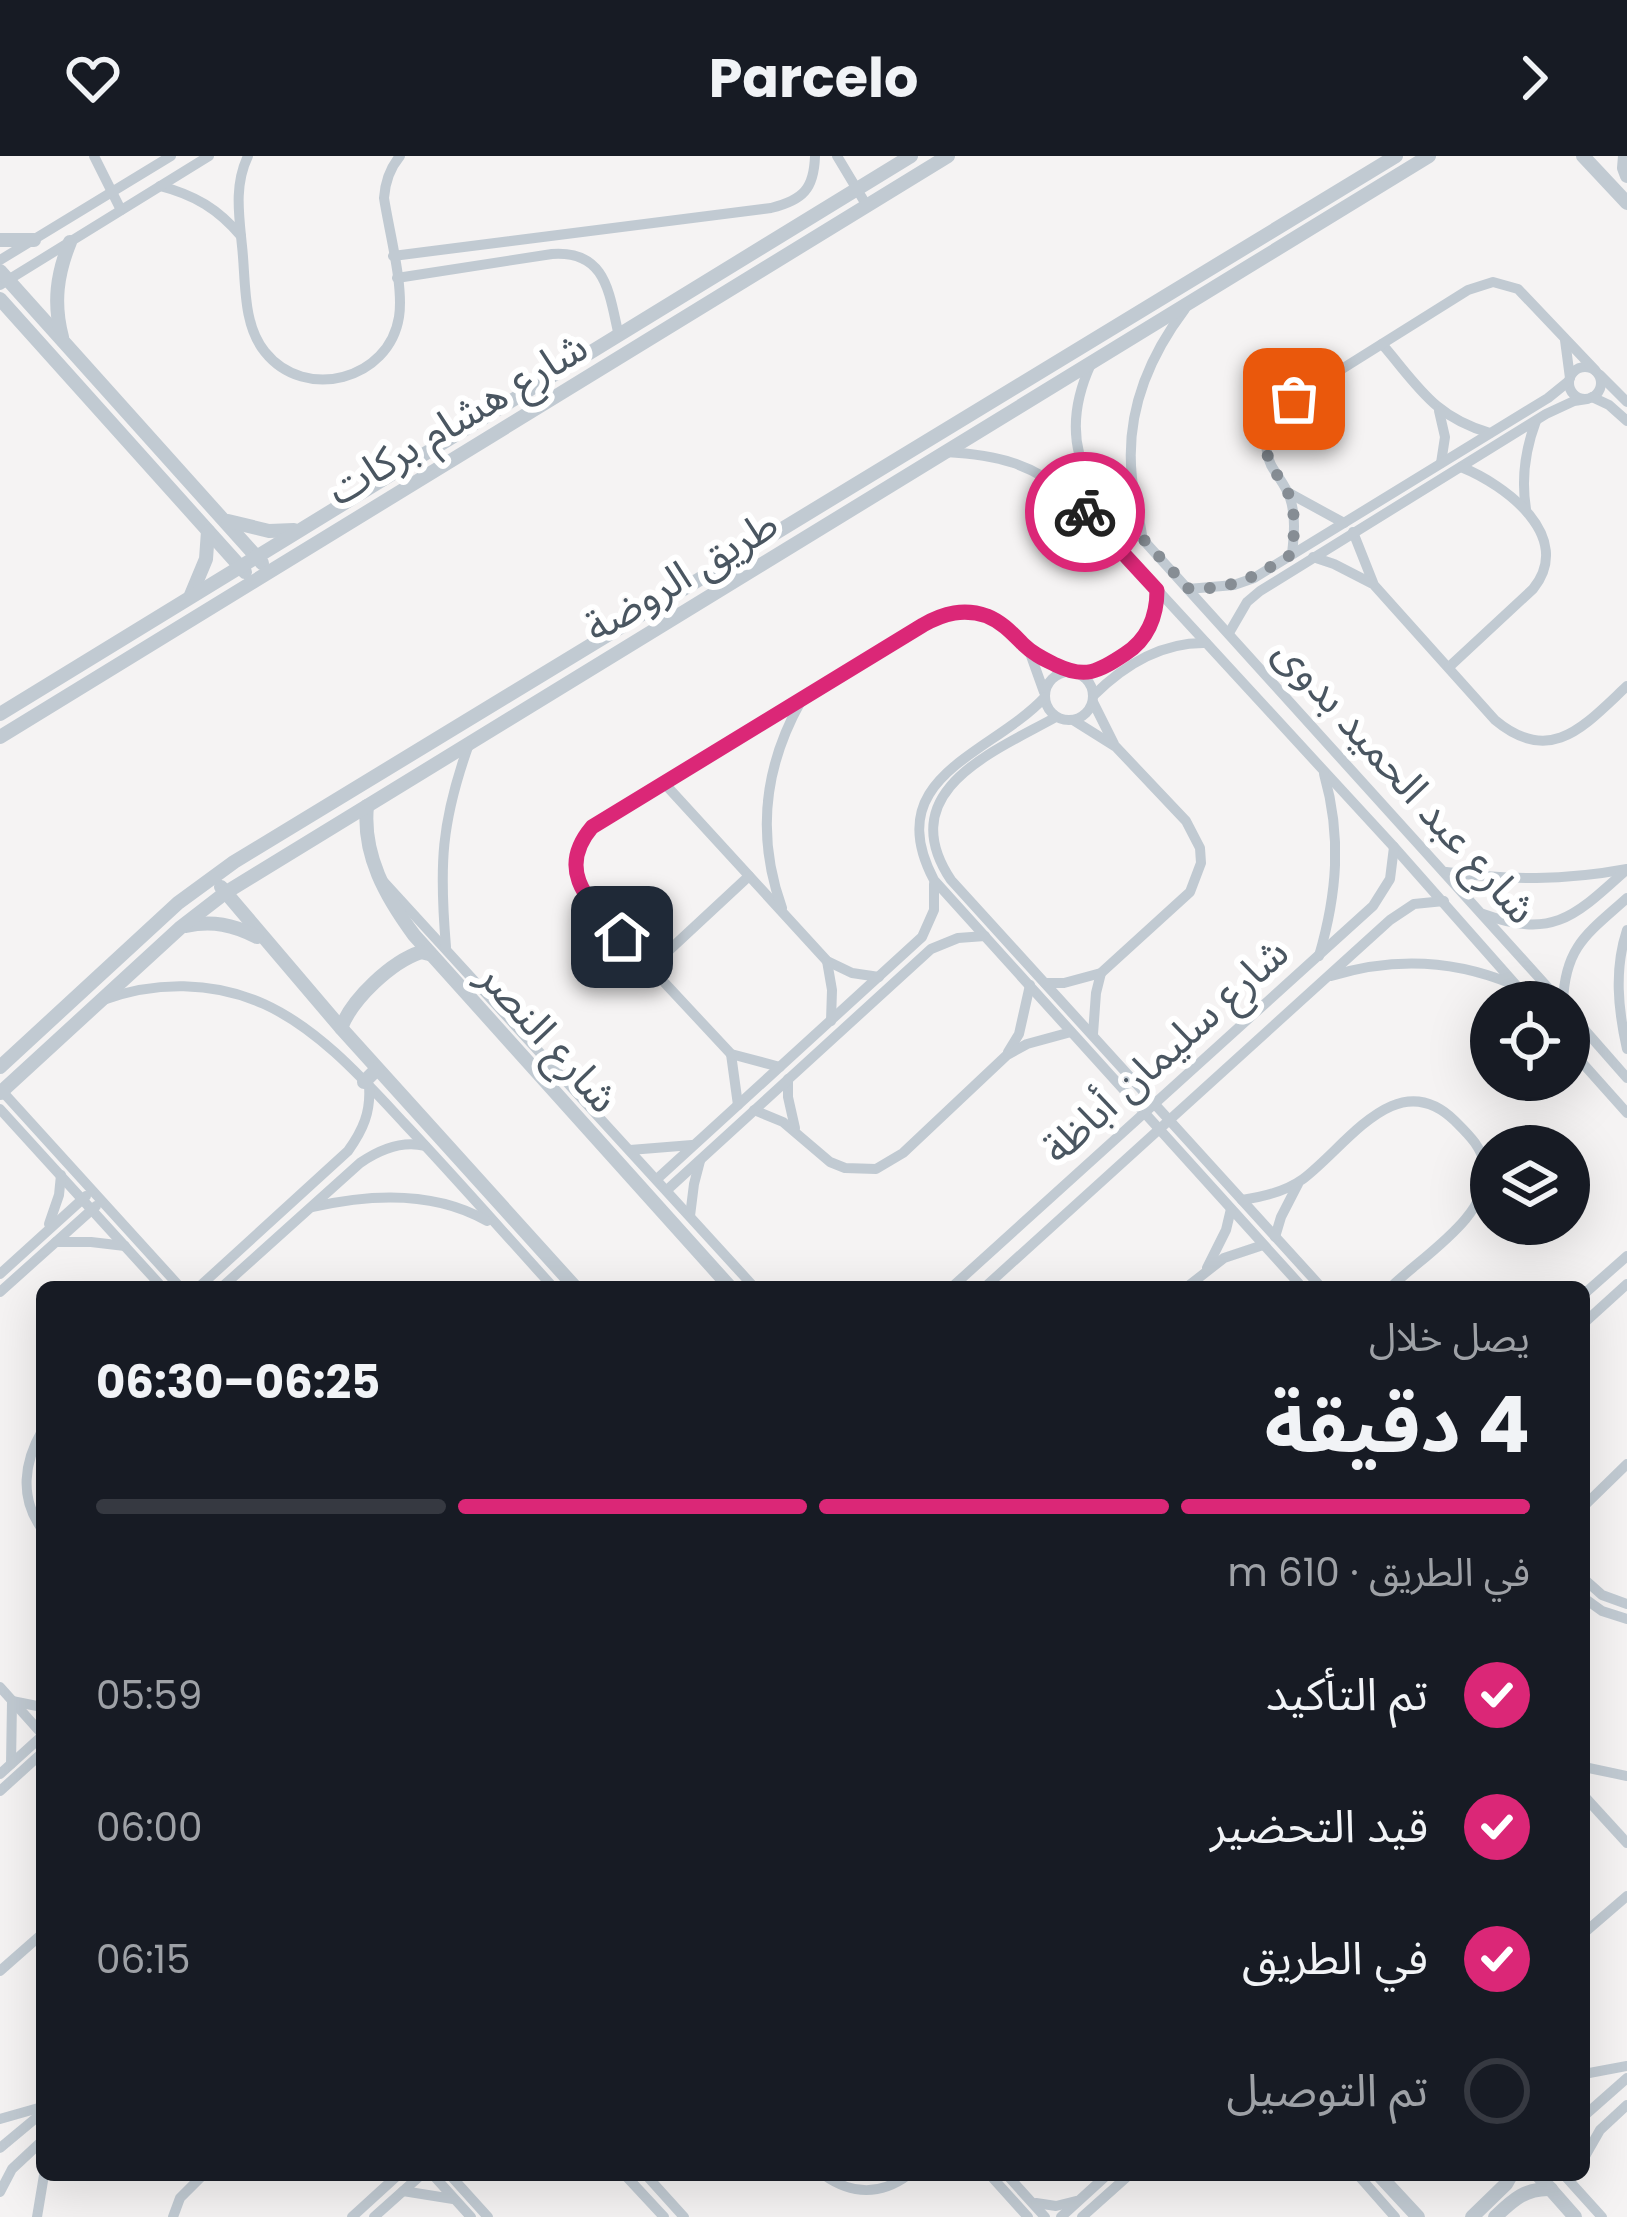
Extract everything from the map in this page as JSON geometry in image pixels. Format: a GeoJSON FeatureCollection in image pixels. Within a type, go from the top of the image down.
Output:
{"type":"FeatureCollection","features":[{"type":"Feature","properties":{"kind":"street"},"geometry":{"type":"LineString","coordinates":[[94,156],[121,210]]}},
{"type":"Feature","properties":{"kind":"street"},"geometry":{"type":"LineString","coordinates":[[0,260],[171,156]]}},
{"type":"Feature","properties":{"kind":"street"},"geometry":{"type":"LineString","coordinates":[[209,156],[3,279],[270,571]]}},
{"type":"Feature","properties":{"kind":"street"},"geometry":{"type":"LineString","coordinates":[[248,156],[238,186],[250,323],[256,340],[279,366],[310,380],[328,381],[361,371],[387,348],[399,315],[385,186],[400,156]]}},
{"type":"Feature","properties":{"kind":"street"},"geometry":{"type":"LineString","coordinates":[[393,256],[790,203],[806,192],[814,176],[815,156]]}},
{"type":"Feature","properties":{"kind":"street"},"geometry":{"type":"LineString","coordinates":[[836,156],[867,206]]}},
{"type":"Feature","properties":{"kind":"street","name":"شارع هشام بركات"},"geometry":{"type":"LineString","coordinates":[[1,713],[911,156]]}},
{"type":"Feature","properties":{"kind":"street","name":"شارع هشام بركات"},"geometry":{"type":"LineString","coordinates":[[6,733],[948,156]]}},
{"type":"Feature","properties":{"kind":"street","name":"طريق الروضة"},"geometry":{"type":"LineString","coordinates":[[0,1067],[213,876],[1396,156]]}},
{"type":"Feature","properties":{"kind":"street","name":"طريق الروضة"},"geometry":{"type":"LineString","coordinates":[[1,1092],[225,892],[1430,156]]}},
{"type":"Feature","properties":{"kind":"street"},"geometry":{"type":"LineString","coordinates":[[1583,156],[1625,190]]}},
{"type":"Feature","properties":{"kind":"street"},"geometry":{"type":"LineString","coordinates":[[1625,156],[1625,190]]}},
{"type":"Feature","properties":{"kind":"street"},"geometry":{"type":"LineString","coordinates":[[160,186],[206,202],[242,236]]}},
{"type":"Feature","properties":{"kind":"street"},"geometry":{"type":"LineString","coordinates":[[1323,201],[1332,217]]}},
{"type":"Feature","properties":{"kind":"street"},"geometry":{"type":"LineString","coordinates":[[1294,218],[1304,234]]}},
{"type":"Feature","properties":{"kind":"street"},"geometry":{"type":"LineString","coordinates":[[0,239],[34,240]]}},
{"type":"Feature","properties":{"kind":"street"},"geometry":{"type":"LineString","coordinates":[[64,342],[55,304],[70,242]]}},
{"type":"Feature","properties":{"kind":"street"},"geometry":{"type":"LineString","coordinates":[[494,243],[497,262]]}},
{"type":"Feature","properties":{"kind":"street"},"geometry":{"type":"LineString","coordinates":[[397,278],[552,254],[581,256],[602,275],[619,336]]}},
{"type":"Feature","properties":{"kind":"street"},"geometry":{"type":"LineString","coordinates":[[1292,554],[1289,493],[1268,456],[1274,417],[1294,399],[1468,290],[1493,282],[1518,289],[1627,402]]}},
{"type":"Feature","properties":{"kind":"street"},"geometry":{"type":"LineString","coordinates":[[0,298],[254,581]]}},
{"type":"Feature","properties":{"kind":"street"},"geometry":{"type":"LineString","coordinates":[[1142,538],[1132,478],[1134,415],[1154,355],[1189,305]]}},
{"type":"Feature","properties":{"kind":"street"},"geometry":{"type":"LineString","coordinates":[[1565,340],[1574,394],[1610,405],[1627,421]]}},
{"type":"Feature","properties":{"kind":"street"},"geometry":{"type":"LineString","coordinates":[[1382,344],[1439,411],[1490,433]]}},
{"type":"Feature","properties":{"kind":"street","name":"شارع عبد الحميد بدوى"},"geometry":{"type":"LineString","coordinates":[[1091,364],[1081,386],[1075,425],[1081,464],[1090,481],[1543,981]]}},
{"type":"Feature","properties":{"kind":"street"},"geometry":{"type":"LineString","coordinates":[[1229,633],[1260,590],[1441,463],[1548,398],[1580,367],[1597,372]]}},
{"type":"Feature","properties":{"kind":"street"},"geometry":{"type":"LineString","coordinates":[[559,372],[569,389]]}},
{"type":"Feature","properties":{"kind":"street"},"geometry":{"type":"LineString","coordinates":[[1189,589],[1234,586],[1254,578],[1560,407],[1589,398],[1600,390],[1597,372]]}},
{"type":"Feature","properties":{"kind":"street"},"geometry":{"type":"LineString","coordinates":[[1439,411],[1445,437],[1441,463]]}},
{"type":"Feature","properties":{"kind":"street"},"geometry":{"type":"LineString","coordinates":[[1526,512],[1523,475],[1537,421]]}},
{"type":"Feature","properties":{"kind":"street","name":"شارع عبد الحميد بدوى"},"geometry":{"type":"LineString","coordinates":[[946,452],[1010,460],[1051,480],[1072,497],[1514,981]]}},
{"type":"Feature","properties":{"kind":"street"},"geometry":{"type":"LineString","coordinates":[[1448,667],[1541,578],[1547,552],[1526,512],[1490,480],[1461,466]]}},
{"type":"Feature","properties":{"kind":"street"},"geometry":{"type":"LineString","coordinates":[[1072,497],[1076,483],[1090,481]]}},
{"type":"Feature","properties":{"kind":"street"},"geometry":{"type":"LineString","coordinates":[[1289,493],[1348,528],[1374,585],[1510,733],[1529,740],[1568,736],[1627,686]]}},
{"type":"Feature","properties":{"kind":"street"},"geometry":{"type":"LineString","coordinates":[[224,520],[269,531],[300,530]]}},
{"type":"Feature","properties":{"kind":"street"},"geometry":{"type":"LineString","coordinates":[[190,598],[202,572],[208,531]]}},
{"type":"Feature","properties":{"kind":"street"},"geometry":{"type":"LineString","coordinates":[[1313,557],[1374,585]]}},
{"type":"Feature","properties":{"kind":"street"},"geometry":{"type":"LineString","coordinates":[[714,571],[725,587]]}},
{"type":"Feature","properties":{"kind":"street"},"geometry":{"type":"LineString","coordinates":[[1157,590],[1152,623],[1132,650],[1099,670],[1052,680],[1045,696],[1016,723],[940,777],[929,792],[919,828],[920,846],[934,880],[985,936],[1093,1036],[1231,1209],[1296,1281]]}},
{"type":"Feature","properties":{"kind":"street"},"geometry":{"type":"LineString","coordinates":[[680,591],[690,608]]}},
{"type":"Feature","properties":{"kind":"street"},"geometry":{"type":"LineString","coordinates":[[780,1067],[730,1054],[593,906],[581,889],[575,863],[583,837],[592,827],[923,625],[952,613],[967,611],[996,620],[1029,650],[1089,682],[1116,747]]}},
{"type":"Feature","properties":{"kind":"street"},"geometry":{"type":"LineString","coordinates":[[1073,720],[1084,715],[1110,679],[1158,650],[1206,643]]}},
{"type":"Feature","properties":{"kind":"street"},"geometry":{"type":"LineString","coordinates":[[1029,650],[1049,709],[1116,747],[1186,820],[1195,833],[1201,863],[1190,892],[1101,973],[1064,983],[1038,982]]}},
{"type":"Feature","properties":{"kind":"street"},"geometry":{"type":"LineString","coordinates":[[785,916],[767,849],[766,805],[775,757],[802,698]]}},
{"type":"Feature","properties":{"kind":"street"},"geometry":{"type":"LineString","coordinates":[[1,713],[6,733]]}},
{"type":"Feature","properties":{"kind":"street"},"geometry":{"type":"LineString","coordinates":[[1056,716],[952,782],[935,812],[934,847],[951,880],[1038,982],[1071,1032],[1150,1108]]}},
{"type":"Feature","properties":{"kind":"street"},"geometry":{"type":"LineString","coordinates":[[446,947],[443,838],[469,743]]}},
{"type":"Feature","properties":{"kind":"street"},"geometry":{"type":"LineString","coordinates":[[1318,956],[1335,881],[1333,805],[1323,771]]}},
{"type":"Feature","properties":{"kind":"street"},"geometry":{"type":"LineString","coordinates":[[1344,793],[1359,778]]}},
{"type":"Feature","properties":{"kind":"street"},"geometry":{"type":"LineString","coordinates":[[664,783],[827,961],[852,973],[879,977]]}},
{"type":"Feature","properties":{"kind":"street","name":"شارع النصر"},"geometry":{"type":"LineString","coordinates":[[367,806],[367,833],[378,875],[429,954],[725,1281]]}},
{"type":"Feature","properties":{"kind":"street"},"geometry":{"type":"LineString","coordinates":[[303,820],[314,838]]}},
{"type":"Feature","properties":{"kind":"street","name":"شارع سليمان أباظة"},"geometry":{"type":"LineString","coordinates":[[958,1281],[1373,906],[1390,879],[1394,847]]}},
{"type":"Feature","properties":{"kind":"street"},"geometry":{"type":"LineString","coordinates":[[1445,872],[1538,880],[1627,869]]}},
{"type":"Feature","properties":{"kind":"street"},"geometry":{"type":"LineString","coordinates":[[1480,913],[1508,923],[1553,923],[1592,901],[1627,869]]}},
{"type":"Feature","properties":{"kind":"street"},"geometry":{"type":"LineString","coordinates":[[378,875],[749,1281]]}},
{"type":"Feature","properties":{"kind":"street"},"geometry":{"type":"LineString","coordinates":[[213,876],[377,1069],[570,1281]]}},
{"type":"Feature","properties":{"kind":"street"},"geometry":{"type":"LineString","coordinates":[[650,968],[749,876]]}},
{"type":"Feature","properties":{"kind":"street"},"geometry":{"type":"LineString","coordinates":[[667,1190],[738,1105],[922,937],[934,910],[934,880]]}},
{"type":"Feature","properties":{"kind":"street"},"geometry":{"type":"LineString","coordinates":[[1565,981],[1576,947],[1627,898]]}},
{"type":"Feature","properties":{"kind":"street","name":"شارع سليمان أباظة"},"geometry":{"type":"LineString","coordinates":[[992,1281],[1401,911],[1444,901]]}},
{"type":"Feature","properties":{"kind":"street"},"geometry":{"type":"LineString","coordinates":[[1592,901],[1606,916]]}},
{"type":"Feature","properties":{"kind":"street"},"geometry":{"type":"LineString","coordinates":[[181,927],[222,923],[242,929],[275,952]]}},
{"type":"Feature","properties":{"kind":"street"},"geometry":{"type":"LineString","coordinates":[[1627,930],[1618,968],[1618,997],[1627,1049]]}},
{"type":"Feature","properties":{"kind":"street"},"geometry":{"type":"LineString","coordinates":[[657,1179],[754,1110],[931,950],[958,938],[985,936]]}},
{"type":"Feature","properties":{"kind":"street"},"geometry":{"type":"LineString","coordinates":[[922,937],[930,941],[931,950]]}},
{"type":"Feature","properties":{"kind":"street"},"geometry":{"type":"LineString","coordinates":[[341,1028],[351,1006],[400,963],[421,952],[429,954]]}},
{"type":"Feature","properties":{"kind":"street"},"geometry":{"type":"LineString","coordinates":[[827,961],[831,1021]]}},
{"type":"Feature","properties":{"kind":"street"},"geometry":{"type":"LineString","coordinates":[[1328,976],[1392,962],[1425,962],[1504,981]]}},
{"type":"Feature","properties":{"kind":"street"},"geometry":{"type":"LineString","coordinates":[[1093,1036],[1101,973]]}},
{"type":"Feature","properties":{"kind":"street"},"geometry":{"type":"LineString","coordinates":[[754,1110],[783,1122],[830,1162],[845,1168],[876,1168],[891,1162],[1007,1055],[1038,982]]}},
{"type":"Feature","properties":{"kind":"street"},"geometry":{"type":"LineString","coordinates":[[100,1002],[162,986],[196,986],[245,996],[290,1018],[367,1084],[548,1281]]}},
{"type":"Feature","properties":{"kind":"street"},"geometry":{"type":"LineString","coordinates":[[1007,1055],[1048,1036],[1071,1032]]}},
{"type":"Feature","properties":{"kind":"street"},"geometry":{"type":"LineString","coordinates":[[1590,1036],[1627,1078]]}},
{"type":"Feature","properties":{"kind":"street"},"geometry":{"type":"LineString","coordinates":[[730,1054],[738,1105]]}},
{"type":"Feature","properties":{"kind":"street"},"geometry":{"type":"LineString","coordinates":[[537,1074],[549,1062]]}},
{"type":"Feature","properties":{"kind":"street"},"geometry":{"type":"LineString","coordinates":[[206,1281],[348,1151],[369,1111],[367,1084],[377,1069]]}},
{"type":"Feature","properties":{"kind":"street"},"geometry":{"type":"LineString","coordinates":[[1590,1072],[1627,1113]]}},
{"type":"Feature","properties":{"kind":"street"},"geometry":{"type":"LineString","coordinates":[[788,1079],[796,1131]]}},
{"type":"Feature","properties":{"kind":"street"},"geometry":{"type":"LineString","coordinates":[[1,1092],[166,1281]]}},
{"type":"Feature","properties":{"kind":"street"},"geometry":{"type":"LineString","coordinates":[[1242,1200],[1282,1191],[1300,1181],[1377,1115],[1402,1101],[1430,1103],[1472,1139],[1480,1152],[1485,1181],[1475,1209],[1396,1281]]}},
{"type":"Feature","properties":{"kind":"street"},"geometry":{"type":"LineString","coordinates":[[0,1108],[61,1175],[87,1195]]}},
{"type":"Feature","properties":{"kind":"street"},"geometry":{"type":"LineString","coordinates":[[1164,1125],[1242,1200],[1315,1281]]}},
{"type":"Feature","properties":{"kind":"street"},"geometry":{"type":"LineString","coordinates":[[230,1281],[359,1162],[400,1145],[426,1147]]}},
{"type":"Feature","properties":{"kind":"street"},"geometry":{"type":"LineString","coordinates":[[630,1150],[699,1150]]}},
{"type":"Feature","properties":{"kind":"street"},"geometry":{"type":"LineString","coordinates":[[690,1216],[699,1150]]}},
{"type":"Feature","properties":{"kind":"street"},"geometry":{"type":"LineString","coordinates":[[46,1232],[61,1175]]}},
{"type":"Feature","properties":{"kind":"street"},"geometry":{"type":"LineString","coordinates":[[1275,1237],[1300,1181]]}},
{"type":"Feature","properties":{"kind":"street"},"geometry":{"type":"LineString","coordinates":[[0,1274],[87,1195]]}},
{"type":"Feature","properties":{"kind":"street"},"geometry":{"type":"LineString","coordinates":[[310,1208],[342,1200],[408,1198],[473,1213],[500,1228]]}},
{"type":"Feature","properties":{"kind":"street"},"geometry":{"type":"LineString","coordinates":[[0,1292],[97,1205]]}},
{"type":"Feature","properties":{"kind":"street"},"geometry":{"type":"LineString","coordinates":[[97,1205],[151,1280]]}},
{"type":"Feature","properties":{"kind":"street"},"geometry":{"type":"LineString","coordinates":[[1205,1271],[1231,1209]]}},
{"type":"Feature","properties":{"kind":"street"},"geometry":{"type":"LineString","coordinates":[[56,1242],[125,1246]]}},
{"type":"Feature","properties":{"kind":"street"},"geometry":{"type":"LineString","coordinates":[[1194,1281],[1224,1258],[1264,1245]]}},
{"type":"Feature","properties":{"kind":"street"},"geometry":{"type":"LineString","coordinates":[[1590,1289],[1627,1256]]}},
{"type":"Feature","properties":{"kind":"street"},"geometry":{"type":"LineString","coordinates":[[174,1281],[211,1276]]}},
{"type":"Feature","properties":{"kind":"street"},"geometry":{"type":"LineString","coordinates":[[1590,1318],[1627,1284]]}},
{"type":"Feature","properties":{"kind":"street"},"geometry":{"type":"LineString","coordinates":[[36,1442],[26,1475],[27,1498],[36,1517]]}},
{"type":"Feature","properties":{"kind":"street"},"geometry":{"type":"LineString","coordinates":[[1590,1498],[1627,1464]]}},
{"type":"Feature","properties":{"kind":"street"},"geometry":{"type":"LineString","coordinates":[[1590,1584],[1627,1604]]}},
{"type":"Feature","properties":{"kind":"street"},"geometry":{"type":"LineString","coordinates":[[1590,1602],[1627,1619]]}},
{"type":"Feature","properties":{"kind":"street"},"geometry":{"type":"LineString","coordinates":[[0,1687],[36,1728]]}},
{"type":"Feature","properties":{"kind":"street"},"geometry":{"type":"LineString","coordinates":[[12,1701],[36,1707]]}},
{"type":"Feature","properties":{"kind":"street"},"geometry":{"type":"LineString","coordinates":[[12,1701],[16,1768]]}},
{"type":"Feature","properties":{"kind":"street"},"geometry":{"type":"LineString","coordinates":[[0,1791],[36,1743]]}},
{"type":"Feature","properties":{"kind":"street"},"geometry":{"type":"LineString","coordinates":[[0,1774],[36,1756]]}},
{"type":"Feature","properties":{"kind":"street"},"geometry":{"type":"LineString","coordinates":[[16,1768],[36,1770]]}},
{"type":"Feature","properties":{"kind":"street"},"geometry":{"type":"LineString","coordinates":[[1590,1768],[1627,1776]]}},
{"type":"Feature","properties":{"kind":"street"},"geometry":{"type":"LineString","coordinates":[[1590,1803],[1627,1844]]}},
{"type":"Feature","properties":{"kind":"street"},"geometry":{"type":"LineString","coordinates":[[1590,1929],[1627,1896]]}},
{"type":"Feature","properties":{"kind":"street"},"geometry":{"type":"LineString","coordinates":[[0,1971],[36,1939]]}},
{"type":"Feature","properties":{"kind":"street"},"geometry":{"type":"LineString","coordinates":[[1590,2073],[1627,2066]]}},
{"type":"Feature","properties":{"kind":"street"},"geometry":{"type":"LineString","coordinates":[[1590,2111],[1627,2078]]}},
{"type":"Feature","properties":{"kind":"street"},"geometry":{"type":"LineString","coordinates":[[1590,2137],[1627,2104]]}},
{"type":"Feature","properties":{"kind":"street"},"geometry":{"type":"LineString","coordinates":[[0,2119],[36,2111]]}},
{"type":"Feature","properties":{"kind":"street"},"geometry":{"type":"LineString","coordinates":[[0,2148],[36,2115]]}},
{"type":"Feature","properties":{"kind":"street"},"geometry":{"type":"LineString","coordinates":[[0,2192],[12,2170],[36,2147]]}},
{"type":"Feature","properties":{"kind":"street"},"geometry":{"type":"LineString","coordinates":[[37,2217],[43,2181]]}},
{"type":"Feature","properties":{"kind":"street"},"geometry":{"type":"LineString","coordinates":[[173,2217],[180,2198],[197,2181]]}},
{"type":"Feature","properties":{"kind":"street"},"geometry":{"type":"LineString","coordinates":[[352,2217],[390,2181]]}},
{"type":"Feature","properties":{"kind":"street"},"geometry":{"type":"LineString","coordinates":[[374,2217],[414,2181]]}},
{"type":"Feature","properties":{"kind":"street"},"geometry":{"type":"LineString","coordinates":[[441,2181],[488,2217]]}},
{"type":"Feature","properties":{"kind":"street"},"geometry":{"type":"LineString","coordinates":[[453,2181],[471,2217]]}},
{"type":"Feature","properties":{"kind":"street"},"geometry":{"type":"LineString","coordinates":[[459,2194],[461,2181]]}},
{"type":"Feature","properties":{"kind":"street"},"geometry":{"type":"LineString","coordinates":[[631,2181],[664,2217]]}},
{"type":"Feature","properties":{"kind":"street"},"geometry":{"type":"LineString","coordinates":[[651,2181],[684,2217]]}},
{"type":"Feature","properties":{"kind":"street"},"geometry":{"type":"LineString","coordinates":[[835,2181],[863,2191],[899,2181]]}},
{"type":"Feature","properties":{"kind":"street"},"geometry":{"type":"LineString","coordinates":[[996,2181],[1026,2212],[1045,2217]]}},
{"type":"Feature","properties":{"kind":"street"},"geometry":{"type":"LineString","coordinates":[[1010,2181],[1026,2212]]}},
{"type":"Feature","properties":{"kind":"street"},"geometry":{"type":"LineString","coordinates":[[1060,2217],[1100,2181]]}},
{"type":"Feature","properties":{"kind":"street"},"geometry":{"type":"LineString","coordinates":[[1085,2216],[1123,2181]]}},
{"type":"Feature","properties":{"kind":"street"},"geometry":{"type":"LineString","coordinates":[[1363,2181],[1395,2217]]}},
{"type":"Feature","properties":{"kind":"street"},"geometry":{"type":"LineString","coordinates":[[1385,2181],[1418,2217]]}},
{"type":"Feature","properties":{"kind":"street"},"geometry":{"type":"LineString","coordinates":[[1472,2217],[1508,2181]]}},
{"type":"Feature","properties":{"kind":"street"},"geometry":{"type":"LineString","coordinates":[[1544,2181],[1575,2217]]}},
{"type":"Feature","properties":{"kind":"street"},"geometry":{"type":"LineString","coordinates":[[1570,2181],[1602,2217]]}},
{"type":"Feature","properties":{"kind":"street"},"geometry":{"type":"LineString","coordinates":[[1581,2181],[1582,2194]]}},
{"type":"Feature","properties":{"kind":"street"},"geometry":{"type":"LineString","coordinates":[[1495,2217],[1517,2196],[1551,2188]]}},
{"type":"Feature","properties":{"kind":"street"},"geometry":{"type":"LineString","coordinates":[[403,2191],[459,2194]]}},
{"type":"Feature","properties":{"kind":"street"},"geometry":{"type":"LineString","coordinates":[[1026,2212],[1079,2200]]}},
{"type":"Feature","properties":{"kind":"way so far"},"geometry":{"type":"LineString","coordinates":[[1085,512],[1072,497],[1076,483],[1083,480],[1090,481],[1189,589],[1234,586],[1254,578],[1292,554],[1289,493],[1273,468],[1267,442],[1274,417],[1294,399]]}},
{"type":"Feature","properties":{"kind":"route"},"geometry":{"type":"LineString","coordinates":[[622,937],[593,906],[576,876],[578,850],[592,827],[937,617],[967,611],[982,614],[1009,629],[1029,650],[1070,673],[1099,670],[1132,650],[1152,623],[1157,590],[1085,512]]}}]}
